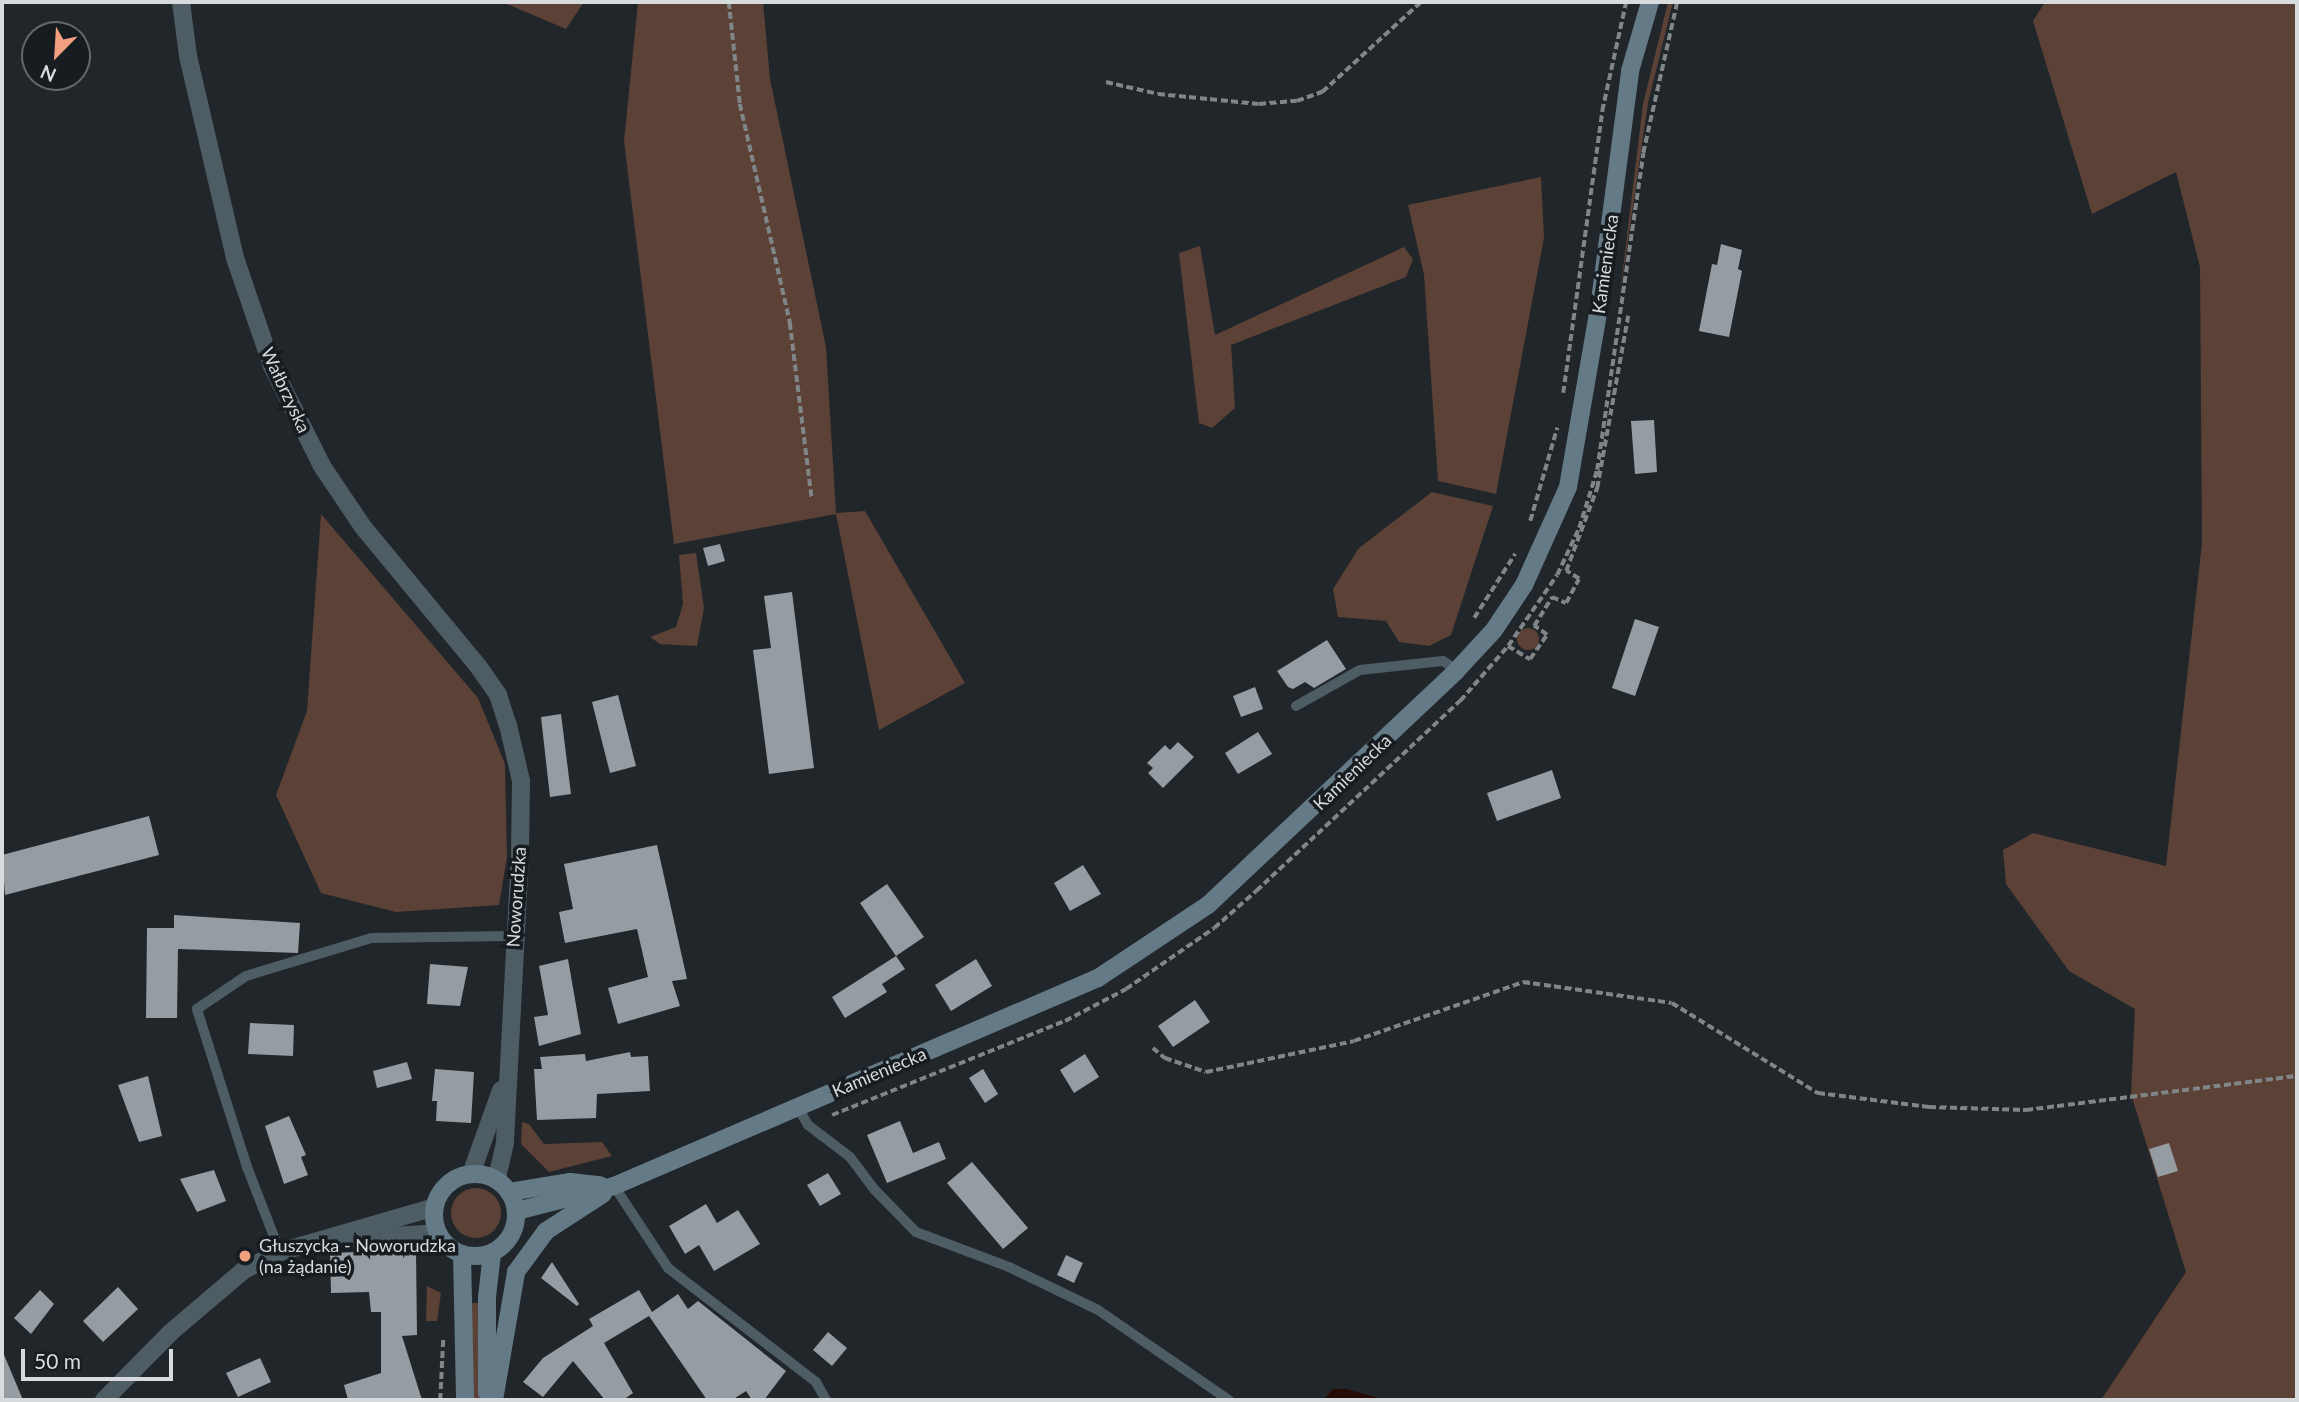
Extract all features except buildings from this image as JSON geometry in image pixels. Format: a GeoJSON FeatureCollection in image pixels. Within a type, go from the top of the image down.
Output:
{"type":"FeatureCollection","features":[{"type":"Feature","properties":{"kind":"main road","name":"Kamieniecka"},"geometry":{"type":"LineString","coordinates":[[517,1211],[614,1186],[797,1106],[1022,1014],[1098,978],[1158,942],[1208,905],[1457,670],[1493,630],[1524,585],[1568,487],[1597,321],[1630,71],[1650,2]]}},
{"type":"Feature","properties":{"kind":"main road"},"geometry":{"type":"LineString","coordinates":[[471,1174],[503,1186],[517,1211],[511,1236],[492,1253],[463,1254],[438,1233],[435,1207],[447,1184],[471,1174]]}},
{"type":"Feature","properties":{"kind":"main road","name":"Kamieniecka"},"geometry":{"type":"LineString","coordinates":[[503,1186],[570,1182],[614,1186]]}},
{"type":"Feature","properties":{"kind":"main road"},"geometry":{"type":"LineString","coordinates":[[494,1400],[516,1272],[546,1231],[614,1186]]}},
{"type":"Feature","properties":{"kind":"main road"},"geometry":{"type":"LineString","coordinates":[[488,1400],[487,1297],[492,1253]]}},
{"type":"Feature","properties":{"kind":"main road"},"geometry":{"type":"LineString","coordinates":[[463,1254],[465,1400]]}},
{"type":"Feature","properties":{"kind":"street","name":"Wałbrzyska"},"geometry":{"type":"LineString","coordinates":[[181,2],[188,56],[235,258],[272,366],[322,466],[363,527],[478,666],[498,695],[508,724]]}},
{"type":"Feature","properties":{"kind":"street","name":"Noworudzka"},"geometry":{"type":"LineString","coordinates":[[503,1186],[521,781],[508,724]]}},
{"type":"Feature","properties":{"kind":"street","name":"Noworudzka"},"geometry":{"type":"LineString","coordinates":[[471,1174],[508,1070]]}},
{"type":"Feature","properties":{"kind":"street"},"geometry":{"type":"LineString","coordinates":[[104,1400],[213,1293],[280,1252],[330,1240],[435,1207]]}},
{"type":"Feature","properties":{"kind":"street"},"geometry":{"type":"LineString","coordinates":[[330,1240],[438,1233]]}},
{"type":"Feature","properties":{"kind":"lane"},"geometry":{"type":"LineString","coordinates":[[1296,706],[1360,670],[1443,661],[1457,670]]}},
{"type":"Feature","properties":{"kind":"lane"},"geometry":{"type":"LineString","coordinates":[[280,1252],[247,1167],[197,1009],[246,976],[371,938],[513,936]]}},
{"type":"Feature","properties":{"kind":"lane"},"geometry":{"type":"LineString","coordinates":[[797,1106],[808,1125],[850,1157],[874,1189],[916,1232],[1009,1266],[1098,1310],[1229,1400]]}},
{"type":"Feature","properties":{"kind":"lane"},"geometry":{"type":"LineString","coordinates":[[614,1186],[668,1268],[816,1382],[826,1400]]}},
{"type":"Feature","properties":{"kind":"path"},"geometry":{"type":"LineString","coordinates":[[729,2],[740,104],[790,323],[812,499]]}},
{"type":"Feature","properties":{"kind":"path"},"geometry":{"type":"LineString","coordinates":[[1106,82],[1196,98],[1259,104],[1297,101],[1322,92],[1421,2]]}},
{"type":"Feature","properties":{"kind":"path"},"geometry":{"type":"LineString","coordinates":[[1561,406],[1607,78],[1626,2]]}},
{"type":"Feature","properties":{"kind":"path"},"geometry":{"type":"LineString","coordinates":[[1508,646],[1530,659],[1547,635],[1534,626],[1552,597],[1566,603],[1579,579],[1566,571],[1606,452],[1628,316]]}},
{"type":"Feature","properties":{"kind":"path"},"geometry":{"type":"LineString","coordinates":[[1527,529],[1542,489],[1559,417]]}},
{"type":"Feature","properties":{"kind":"path"},"geometry":{"type":"LineString","coordinates":[[1474,618],[1518,550]]}},
{"type":"Feature","properties":{"kind":"path"},"geometry":{"type":"LineString","coordinates":[[1153,1048],[1165,1058],[1206,1072],[1354,1041],[1523,982],[1672,1003],[1818,1093],[1929,1107],[2026,1110],[2297,1076]]}},
{"type":"Feature","properties":{"kind":"path"},"geometry":{"type":"LineString","coordinates":[[440,1400],[444,1331]]}},
{"type":"Feature","properties":{"kind":"shaded area"},"geometry":{"type":"Polygon","coordinates":[[[502,2],[584,2],[566,29],[502,2]]]}},
{"type":"Feature","properties":{"kind":"shaded area"},"geometry":{"type":"Polygon","coordinates":[[[638,2],[763,2],[770,79],[826,347],[836,513],[865,511],[965,683],[879,730],[836,514],[674,544],[624,141],[638,2]]]}},
{"type":"Feature","properties":{"kind":"shaded area"},"geometry":{"type":"Polygon","coordinates":[[[1668,2],[1673,2],[1648,103],[1619,302],[1643,104],[1668,2]]]}},
{"type":"Feature","properties":{"kind":"shaded area"},"geometry":{"type":"Polygon","coordinates":[[[2045,2],[2297,2],[2297,1400],[2101,1400],[2186,1272],[2131,1094],[2135,1009],[2069,971],[2006,884],[2003,850],[2033,833],[2166,866],[2202,543],[2200,267],[2176,172],[2092,214],[2033,21],[2045,2]]]}},
{"type":"Feature","properties":{"kind":"shaded area"},"geometry":{"type":"Polygon","coordinates":[[[1541,177],[1544,238],[1496,494],[1438,481],[1424,275],[1408,205],[1541,177]]]}},
{"type":"Feature","properties":{"kind":"shaded area"},"geometry":{"type":"Polygon","coordinates":[[[1200,246],[1215,335],[1404,247],[1413,259],[1406,277],[1231,345],[1235,408],[1212,428],[1199,423],[1179,253],[1200,246]]]}},
{"type":"Feature","properties":{"kind":"shaded area"},"geometry":{"type":"Polygon","coordinates":[[[1432,492],[1493,506],[1451,635],[1429,646],[1399,642],[1386,621],[1338,617],[1333,589],[1359,548],[1432,492]]]}},
{"type":"Feature","properties":{"kind":"shaded area"},"geometry":{"type":"Polygon","coordinates":[[[321,514],[478,698],[505,764],[507,857],[499,905],[396,912],[321,893],[276,795],[307,711],[321,514]]]}},
{"type":"Feature","properties":{"kind":"shaded area"},"geometry":{"type":"Polygon","coordinates":[[[696,553],[704,608],[697,646],[660,644],[650,637],[676,627],[683,604],[679,555],[696,553]]]}},
{"type":"Feature","properties":{"kind":"shaded area"},"geometry":{"type":"Polygon","coordinates":[[[1528,628],[1536,631],[1539,639],[1536,647],[1528,650],[1520,647],[1517,639],[1520,631],[1528,628]]]}},
{"type":"Feature","properties":{"kind":"shaded area"},"geometry":{"type":"Polygon","coordinates":[[[522,1122],[529,1124],[544,1144],[602,1142],[612,1156],[549,1172],[521,1144],[522,1122]]]}},
{"type":"Feature","properties":{"kind":"shaded area"},"geometry":{"type":"Polygon","coordinates":[[[476,1188],[493,1196],[501,1213],[493,1230],[476,1238],[459,1230],[451,1213],[459,1196],[476,1188]]]}},
{"type":"Feature","properties":{"kind":"shaded area"},"geometry":{"type":"Polygon","coordinates":[[[427,1286],[441,1293],[437,1321],[426,1321],[427,1286]]]}},
{"type":"Feature","properties":{"kind":"shaded area"},"geometry":{"type":"Polygon","coordinates":[[[470,1303],[480,1303],[479,1400],[472,1400],[470,1303]]]}},
{"type":"Feature","properties":{"kind":"shaded area"},"geometry":{"type":"Polygon","coordinates":[[[1333,1389],[1346,1389],[1386,1400],[1323,1400],[1333,1389]]]}},
{"type":"Feature","properties":{"kind":"place","name":"Głuszycka - Noworudzka (na żądanie)"},"geometry":{"type":"Point","coordinates":[245,1256]}}]}
